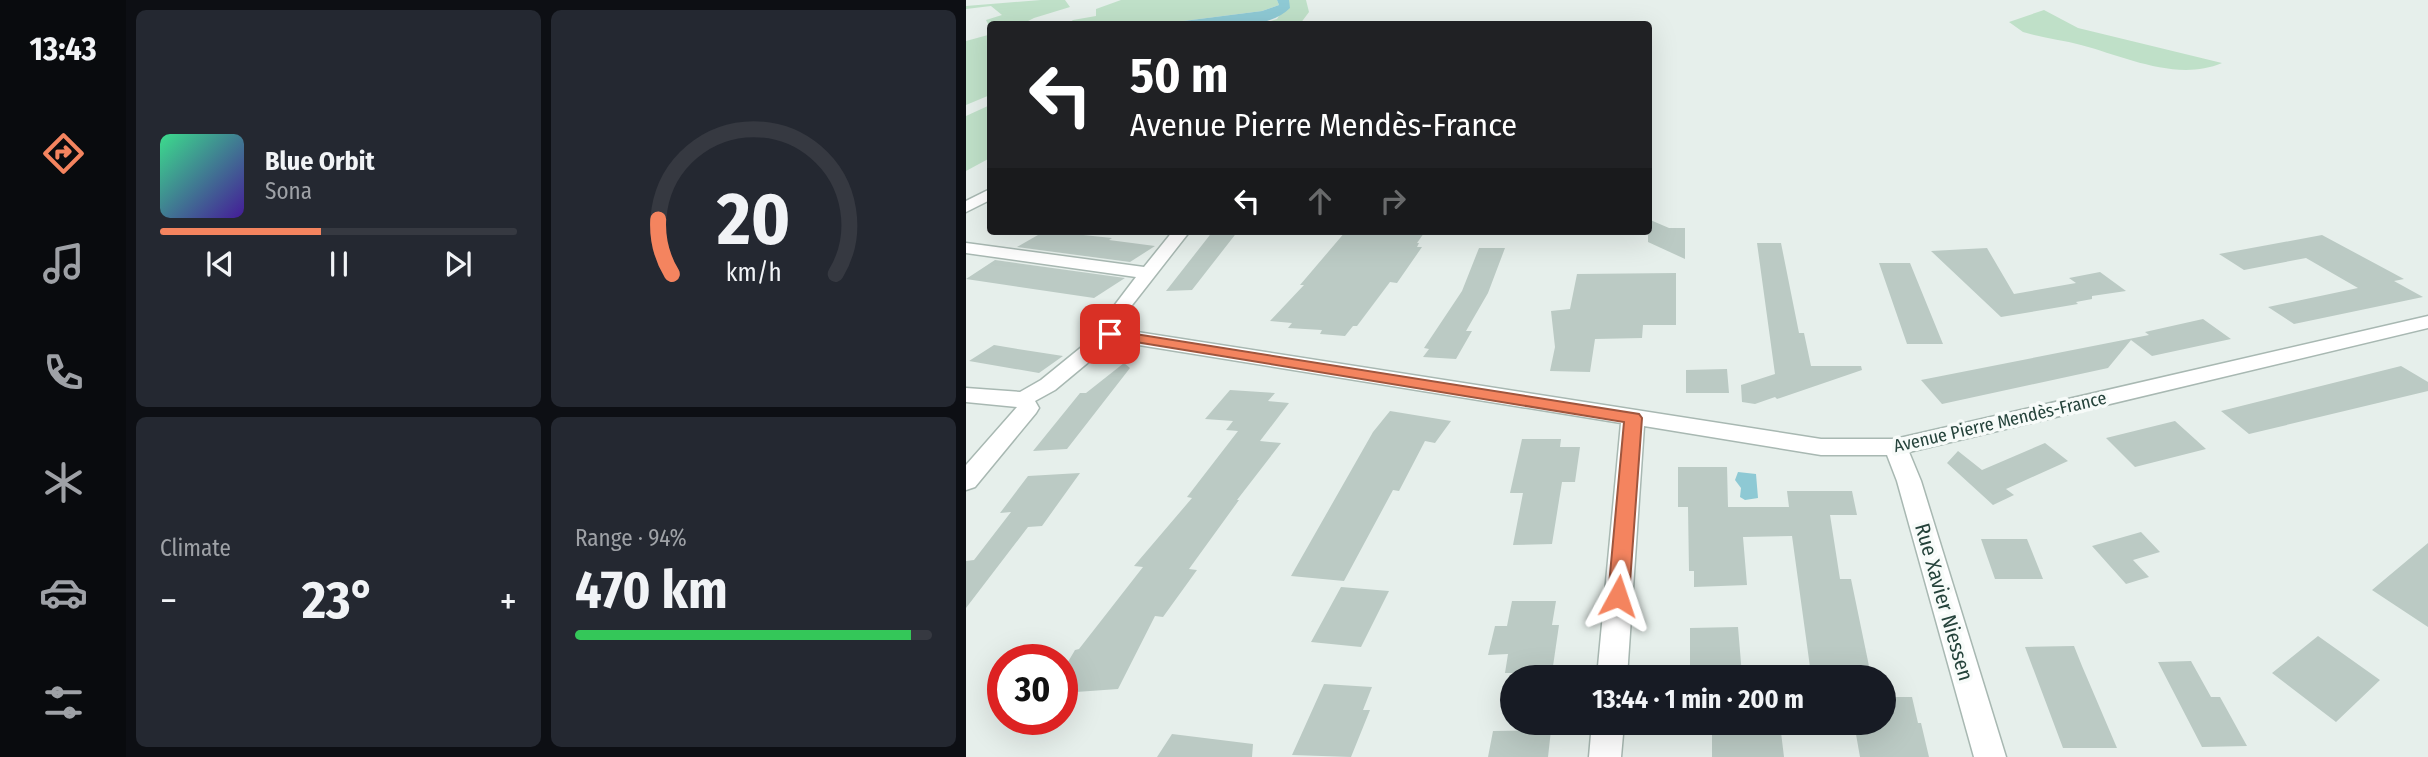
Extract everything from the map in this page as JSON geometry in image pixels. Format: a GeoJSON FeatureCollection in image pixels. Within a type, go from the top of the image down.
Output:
{"type":"FeatureCollection","features":[{"type":"Feature","properties":{"kind":"street"},"geometry":{"type":"LineString","coordinates":[[966,207],[987,196]]}},
{"type":"Feature","properties":{"kind":"street"},"geometry":{"type":"LineString","coordinates":[[966,395],[1023,400],[1048,385],[1110,334],[1108,327],[1113,317],[1179,235]]}},
{"type":"Feature","properties":{"kind":"street"},"geometry":{"type":"LineString","coordinates":[[966,248],[1147,273]]}},
{"type":"Feature","properties":{"kind":"street","name":"Avenue Pierre Mendès-France"},"geometry":{"type":"LineString","coordinates":[[1110,334],[1821,447],[1895,447],[2428,322]]}},
{"type":"Feature","properties":{"kind":"street"},"geometry":{"type":"LineString","coordinates":[[966,481],[1023,414],[1027,408],[1023,400]]}},
{"type":"Feature","properties":{"kind":"street"},"geometry":{"type":"LineString","coordinates":[[1613,665],[1633,418]]}},
{"type":"Feature","properties":{"kind":"street","name":"Rue Xavier Niessen"},"geometry":{"type":"LineString","coordinates":[[1895,447],[1909,481],[1990,757]]}},
{"type":"Feature","properties":{"kind":"street"},"geometry":{"type":"LineString","coordinates":[[1605,757],[1607,735]]}},
{"type":"Feature","properties":{"kind":"green space"},"geometry":{"type":"Polygon","coordinates":[[[1065,0],[1070,7],[1028,21],[987,22],[986,20],[1002,15],[991,6],[966,9],[966,6],[1065,0]]]}},
{"type":"Feature","properties":{"kind":"green space"},"geometry":{"type":"Polygon","coordinates":[[[1121,0],[1277,0],[1279,5],[1262,11],[1184,21],[1072,21],[1096,16],[1096,9],[1121,0]]]}},
{"type":"Feature","properties":{"kind":"green space"},"geometry":{"type":"Polygon","coordinates":[[[1289,0],[1306,0],[1309,12],[1302,21],[1271,21],[1277,19],[1289,0]]]}},
{"type":"Feature","properties":{"kind":"green space"},"geometry":{"type":"Polygon","coordinates":[[[2044,10],[2078,28],[2222,63],[2187,70],[2152,66],[2081,45],[2023,32],[2009,22],[2044,10]]]}},
{"type":"Feature","properties":{"kind":"green space"},"geometry":{"type":"Polygon","coordinates":[[[987,35],[987,96],[966,105],[966,41],[987,35]]]}},
{"type":"Feature","properties":{"kind":"green space"},"geometry":{"type":"Polygon","coordinates":[[[987,106],[987,160],[966,171],[966,116],[987,106]]]}},
{"type":"Feature","properties":{"kind":"water"},"geometry":{"type":"Polygon","coordinates":[[[1277,0],[1289,0],[1290,8],[1266,21],[1184,21],[1262,11],[1279,5],[1277,0]]]}},
{"type":"Feature","properties":{"kind":"water"},"geometry":{"type":"Polygon","coordinates":[[[1738,472],[1756,474],[1758,498],[1745,500],[1740,497],[1741,488],[1735,480],[1738,472]]]}},
{"type":"Feature","properties":{"kind":"building"},"geometry":{"type":"Polygon","coordinates":[[[1652,221],[1669,228],[1685,228],[1685,259],[1648,242],[1648,235],[1652,235],[1652,221]]]}},
{"type":"Feature","properties":{"kind":"building"},"geometry":{"type":"Polygon","coordinates":[[[1038,235],[1083,235],[1155,246],[1130,262],[1017,247],[1038,235]]]}},
{"type":"Feature","properties":{"kind":"building"},"geometry":{"type":"Polygon","coordinates":[[[1210,235],[1235,235],[1192,290],[1166,291],[1210,235]]]}},
{"type":"Feature","properties":{"kind":"building"},"geometry":{"type":"Polygon","coordinates":[[[1343,235],[1423,235],[1417,243],[1417,247],[1422,247],[1397,283],[1390,282],[1357,326],[1353,326],[1345,336],[1320,334],[1322,330],[1288,328],[1292,323],[1270,321],[1304,285],[1300,285],[1343,235]]]}},
{"type":"Feature","properties":{"kind":"building"},"geometry":{"type":"Polygon","coordinates":[[[2322,235],[2404,279],[2394,281],[2423,297],[2294,324],[2268,307],[2358,288],[2306,258],[2244,270],[2219,254],[2322,235]]]}},
{"type":"Feature","properties":{"kind":"building"},"geometry":{"type":"Polygon","coordinates":[[[1757,243],[1781,243],[1799,333],[1804,333],[1811,366],[1861,366],[1862,370],[1777,399],[1775,397],[1755,404],[1742,402],[1741,385],[1775,374],[1757,243]]]}},
{"type":"Feature","properties":{"kind":"building"},"geometry":{"type":"Polygon","coordinates":[[[1479,248],[1505,248],[1488,293],[1466,331],[1472,331],[1456,359],[1423,357],[1429,349],[1424,348],[1462,291],[1479,248]]]}},
{"type":"Feature","properties":{"kind":"building"},"geometry":{"type":"Polygon","coordinates":[[[1987,248],[2014,294],[2076,283],[2069,278],[2100,272],[2126,291],[2092,296],[2092,299],[2076,302],[2078,304],[2001,317],[1931,251],[1987,248]]]}},
{"type":"Feature","properties":{"kind":"building"},"geometry":{"type":"Polygon","coordinates":[[[995,260],[1125,278],[1094,298],[966,279],[995,260]]]}},
{"type":"Feature","properties":{"kind":"building"},"geometry":{"type":"Polygon","coordinates":[[[1879,263],[1910,263],[1943,344],[1907,344],[1879,263]]]}},
{"type":"Feature","properties":{"kind":"building"},"geometry":{"type":"Polygon","coordinates":[[[1676,273],[1676,325],[1643,325],[1642,338],[1595,339],[1590,372],[1550,371],[1555,347],[1551,311],[1570,309],[1577,274],[1676,273]]]}},
{"type":"Feature","properties":{"kind":"building"},"geometry":{"type":"Polygon","coordinates":[[[2203,319],[2231,339],[2152,356],[2131,340],[2108,368],[1942,404],[1921,380],[2149,335],[2145,332],[2203,319]]]}},
{"type":"Feature","properties":{"kind":"building"},"geometry":{"type":"Polygon","coordinates":[[[994,345],[1063,356],[1039,373],[969,361],[994,345]]]}},
{"type":"Feature","properties":{"kind":"building"},"geometry":{"type":"Polygon","coordinates":[[[1124,363],[1130,368],[1067,449],[1033,451],[1080,393],[1086,393],[1124,363]]]}},
{"type":"Feature","properties":{"kind":"building"},"geometry":{"type":"Polygon","coordinates":[[[2401,366],[2428,382],[2428,391],[2249,434],[2221,411],[2401,366]]]}},
{"type":"Feature","properties":{"kind":"building"},"geometry":{"type":"Polygon","coordinates":[[[1727,369],[1729,393],[1686,393],[1686,370],[1727,369]]]}},
{"type":"Feature","properties":{"kind":"building"},"geometry":{"type":"Polygon","coordinates":[[[1230,390],[1275,393],[1268,401],[1289,403],[1260,441],[1281,443],[1189,569],[1197,570],[1163,617],[1155,616],[1118,689],[1078,692],[1078,649],[1143,567],[1134,566],[1192,498],[1187,497],[1238,431],[1226,430],[1233,421],[1205,419],[1230,390]]]}},
{"type":"Feature","properties":{"kind":"building"},"geometry":{"type":"Polygon","coordinates":[[[1390,411],[1451,421],[1435,443],[1425,441],[1399,491],[1393,490],[1344,581],[1291,576],[1373,432],[1390,411]]]}},
{"type":"Feature","properties":{"kind":"building"},"geometry":{"type":"Polygon","coordinates":[[[2175,421],[2206,449],[2135,467],[2106,438],[2175,421]]]}},
{"type":"Feature","properties":{"kind":"building"},"geometry":{"type":"Polygon","coordinates":[[[1522,439],[1561,439],[1560,447],[1580,447],[1575,482],[1562,482],[1552,544],[1513,545],[1523,493],[1510,493],[1522,439]]]}},
{"type":"Feature","properties":{"kind":"building"},"geometry":{"type":"Polygon","coordinates":[[[2045,443],[2068,461],[2006,489],[2014,495],[1993,505],[1947,463],[1958,451],[1982,470],[2045,443]]]}},
{"type":"Feature","properties":{"kind":"building"},"geometry":{"type":"Polygon","coordinates":[[[1678,467],[1727,467],[1728,507],[1789,507],[1787,491],[1852,491],[1857,515],[1830,515],[1840,579],[1851,579],[1869,665],[1810,665],[1792,536],[1743,537],[1747,585],[1694,587],[1694,571],[1689,571],[1688,507],[1678,507],[1678,467]]]}},
{"type":"Feature","properties":{"kind":"building"},"geometry":{"type":"Polygon","coordinates":[[[1080,473],[1042,526],[1028,527],[966,608],[966,561],[974,560],[1011,512],[1000,513],[1028,476],[1080,473]]]}},
{"type":"Feature","properties":{"kind":"building"},"geometry":{"type":"Polygon","coordinates":[[[2141,532],[2160,552],[2133,560],[2149,577],[2126,584],[2092,546],[2141,532]]]}},
{"type":"Feature","properties":{"kind":"building"},"geometry":{"type":"Polygon","coordinates":[[[1981,539],[2027,539],[2043,579],[1995,579],[1981,539]]]}},
{"type":"Feature","properties":{"kind":"building"},"geometry":{"type":"Polygon","coordinates":[[[2428,543],[2428,627],[2372,590],[2428,543]]]}},
{"type":"Feature","properties":{"kind":"building"},"geometry":{"type":"Polygon","coordinates":[[[1341,587],[1389,591],[1361,647],[1311,642],[1341,587]]]}},
{"type":"Feature","properties":{"kind":"building"},"geometry":{"type":"Polygon","coordinates":[[[1512,601],[1556,601],[1552,625],[1559,625],[1553,665],[1506,665],[1508,654],[1488,655],[1495,626],[1507,626],[1512,601]]]}},
{"type":"Feature","properties":{"kind":"building"},"geometry":{"type":"Polygon","coordinates":[[[1738,627],[1741,665],[1690,665],[1690,628],[1738,627]]]}},
{"type":"Feature","properties":{"kind":"building"},"geometry":{"type":"Polygon","coordinates":[[[2318,636],[2380,680],[2336,722],[2272,673],[2318,636]]]}},
{"type":"Feature","properties":{"kind":"building"},"geometry":{"type":"Polygon","coordinates":[[[2074,646],[2117,748],[2063,748],[2025,647],[2074,646]]]}},
{"type":"Feature","properties":{"kind":"building"},"geometry":{"type":"Polygon","coordinates":[[[2191,661],[2211,697],[2220,697],[2247,746],[2202,747],[2158,662],[2191,661]]]}},
{"type":"Feature","properties":{"kind":"building"},"geometry":{"type":"Polygon","coordinates":[[[1324,684],[1372,687],[1363,710],[1370,710],[1351,757],[1292,755],[1324,684]]]}},
{"type":"Feature","properties":{"kind":"building"},"geometry":{"type":"Polygon","coordinates":[[[1896,697],[1912,697],[1929,757],[1860,757],[1856,735],[1896,735],[1896,697]]]}},
{"type":"Feature","properties":{"kind":"building"},"geometry":{"type":"Polygon","coordinates":[[[1493,731],[1500,731],[1500,735],[1550,735],[1548,757],[1488,757],[1493,731]]]}},
{"type":"Feature","properties":{"kind":"building"},"geometry":{"type":"Polygon","coordinates":[[[1172,734],[1253,744],[1252,757],[1157,757],[1172,734]]]}},
{"type":"Feature","properties":{"kind":"building"},"geometry":{"type":"Polygon","coordinates":[[[1712,735],[1781,735],[1784,757],[1712,757],[1712,735]]]}},
{"type":"Feature","properties":{"kind":"route"},"geometry":{"type":"LineString","coordinates":[[1110,334],[1633,418],[1618,596]]}}]}
